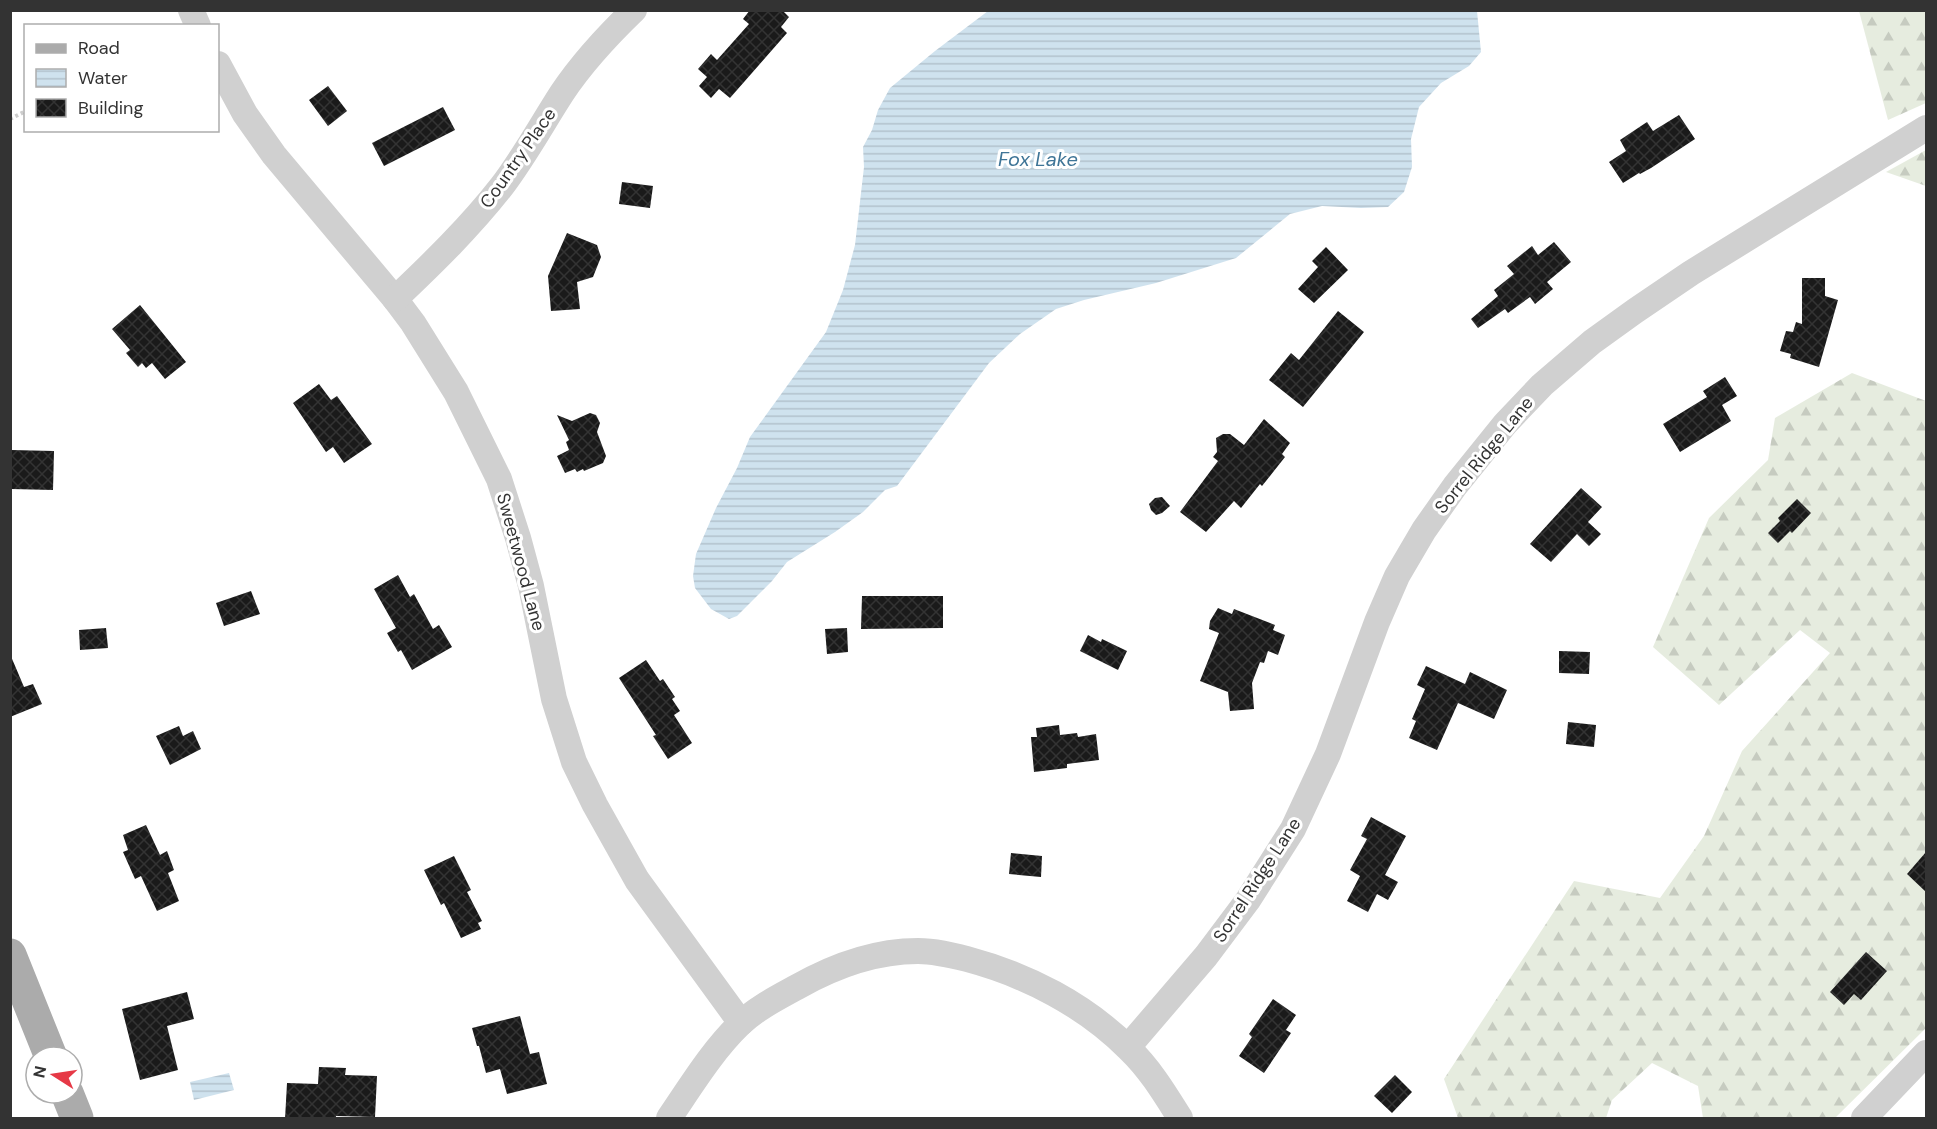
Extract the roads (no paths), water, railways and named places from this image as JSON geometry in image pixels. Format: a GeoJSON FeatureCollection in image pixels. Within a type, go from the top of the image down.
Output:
{"type":"FeatureCollection","features":[{"type":"Feature","properties":{"kind":"main road"},"geometry":{"type":"LineString","coordinates":[[10,955],[46,1045]]}},
{"type":"Feature","properties":{"kind":"street"},"geometry":{"type":"LineString","coordinates":[[191,10],[197,24]]}},
{"type":"Feature","properties":{"kind":"street","name":"Country Place"},"geometry":{"type":"LineString","coordinates":[[395,299],[441,256],[504,184],[563,92],[582,67],[634,10]]}},
{"type":"Feature","properties":{"kind":"street","name":"Sweetwood Lane"},"geometry":{"type":"LineString","coordinates":[[219,66],[245,114],[274,155],[395,299],[413,323],[456,392],[499,479],[518,538],[531,586],[554,699],[574,762],[637,880],[741,1023]]}},
{"type":"Feature","properties":{"kind":"street","name":"Sorrel Ridge Lane"},"geometry":{"type":"LineString","coordinates":[[1128,1047],[1206,956],[1248,900],[1293,829],[1328,754],[1377,622],[1397,576],[1424,530],[1455,486],[1505,424],[1549,379],[1592,342],[1635,311],[1711,261],[1926,128]]}},
{"type":"Feature","properties":{"kind":"street"},"geometry":{"type":"LineString","coordinates":[[669,1119],[721,1045],[741,1023],[765,1005],[815,976],[883,954],[919,951],[943,953],[993,966],[1028,980],[1101,1024],[1128,1047],[1161,1086],[1180,1119]]}},
{"type":"Feature","properties":{"kind":"street"},"geometry":{"type":"LineString","coordinates":[[1864,1119],[1926,1053]]}},
{"type":"Feature","properties":{"kind":"water","name":"Fox Lake"},"geometry":{"type":"Polygon","coordinates":[[[988,11],[1477,11],[1481,52],[1469,66],[1441,83],[1419,107],[1411,139],[1412,167],[1404,192],[1388,207],[1322,206],[1290,214],[1236,258],[1156,283],[1056,309],[1020,334],[989,363],[897,486],[885,490],[863,512],[787,562],[772,581],[737,616],[729,619],[711,609],[695,588],[693,576],[696,554],[750,437],[826,332],[843,290],[855,245],[864,167],[863,147],[872,130],[878,110],[890,88],[988,11]]]}},
{"type":"Feature","properties":{"kind":"water"},"geometry":{"type":"Polygon","coordinates":[[[229,1073],[234,1090],[194,1100],[190,1082],[229,1073]]]}}]}
